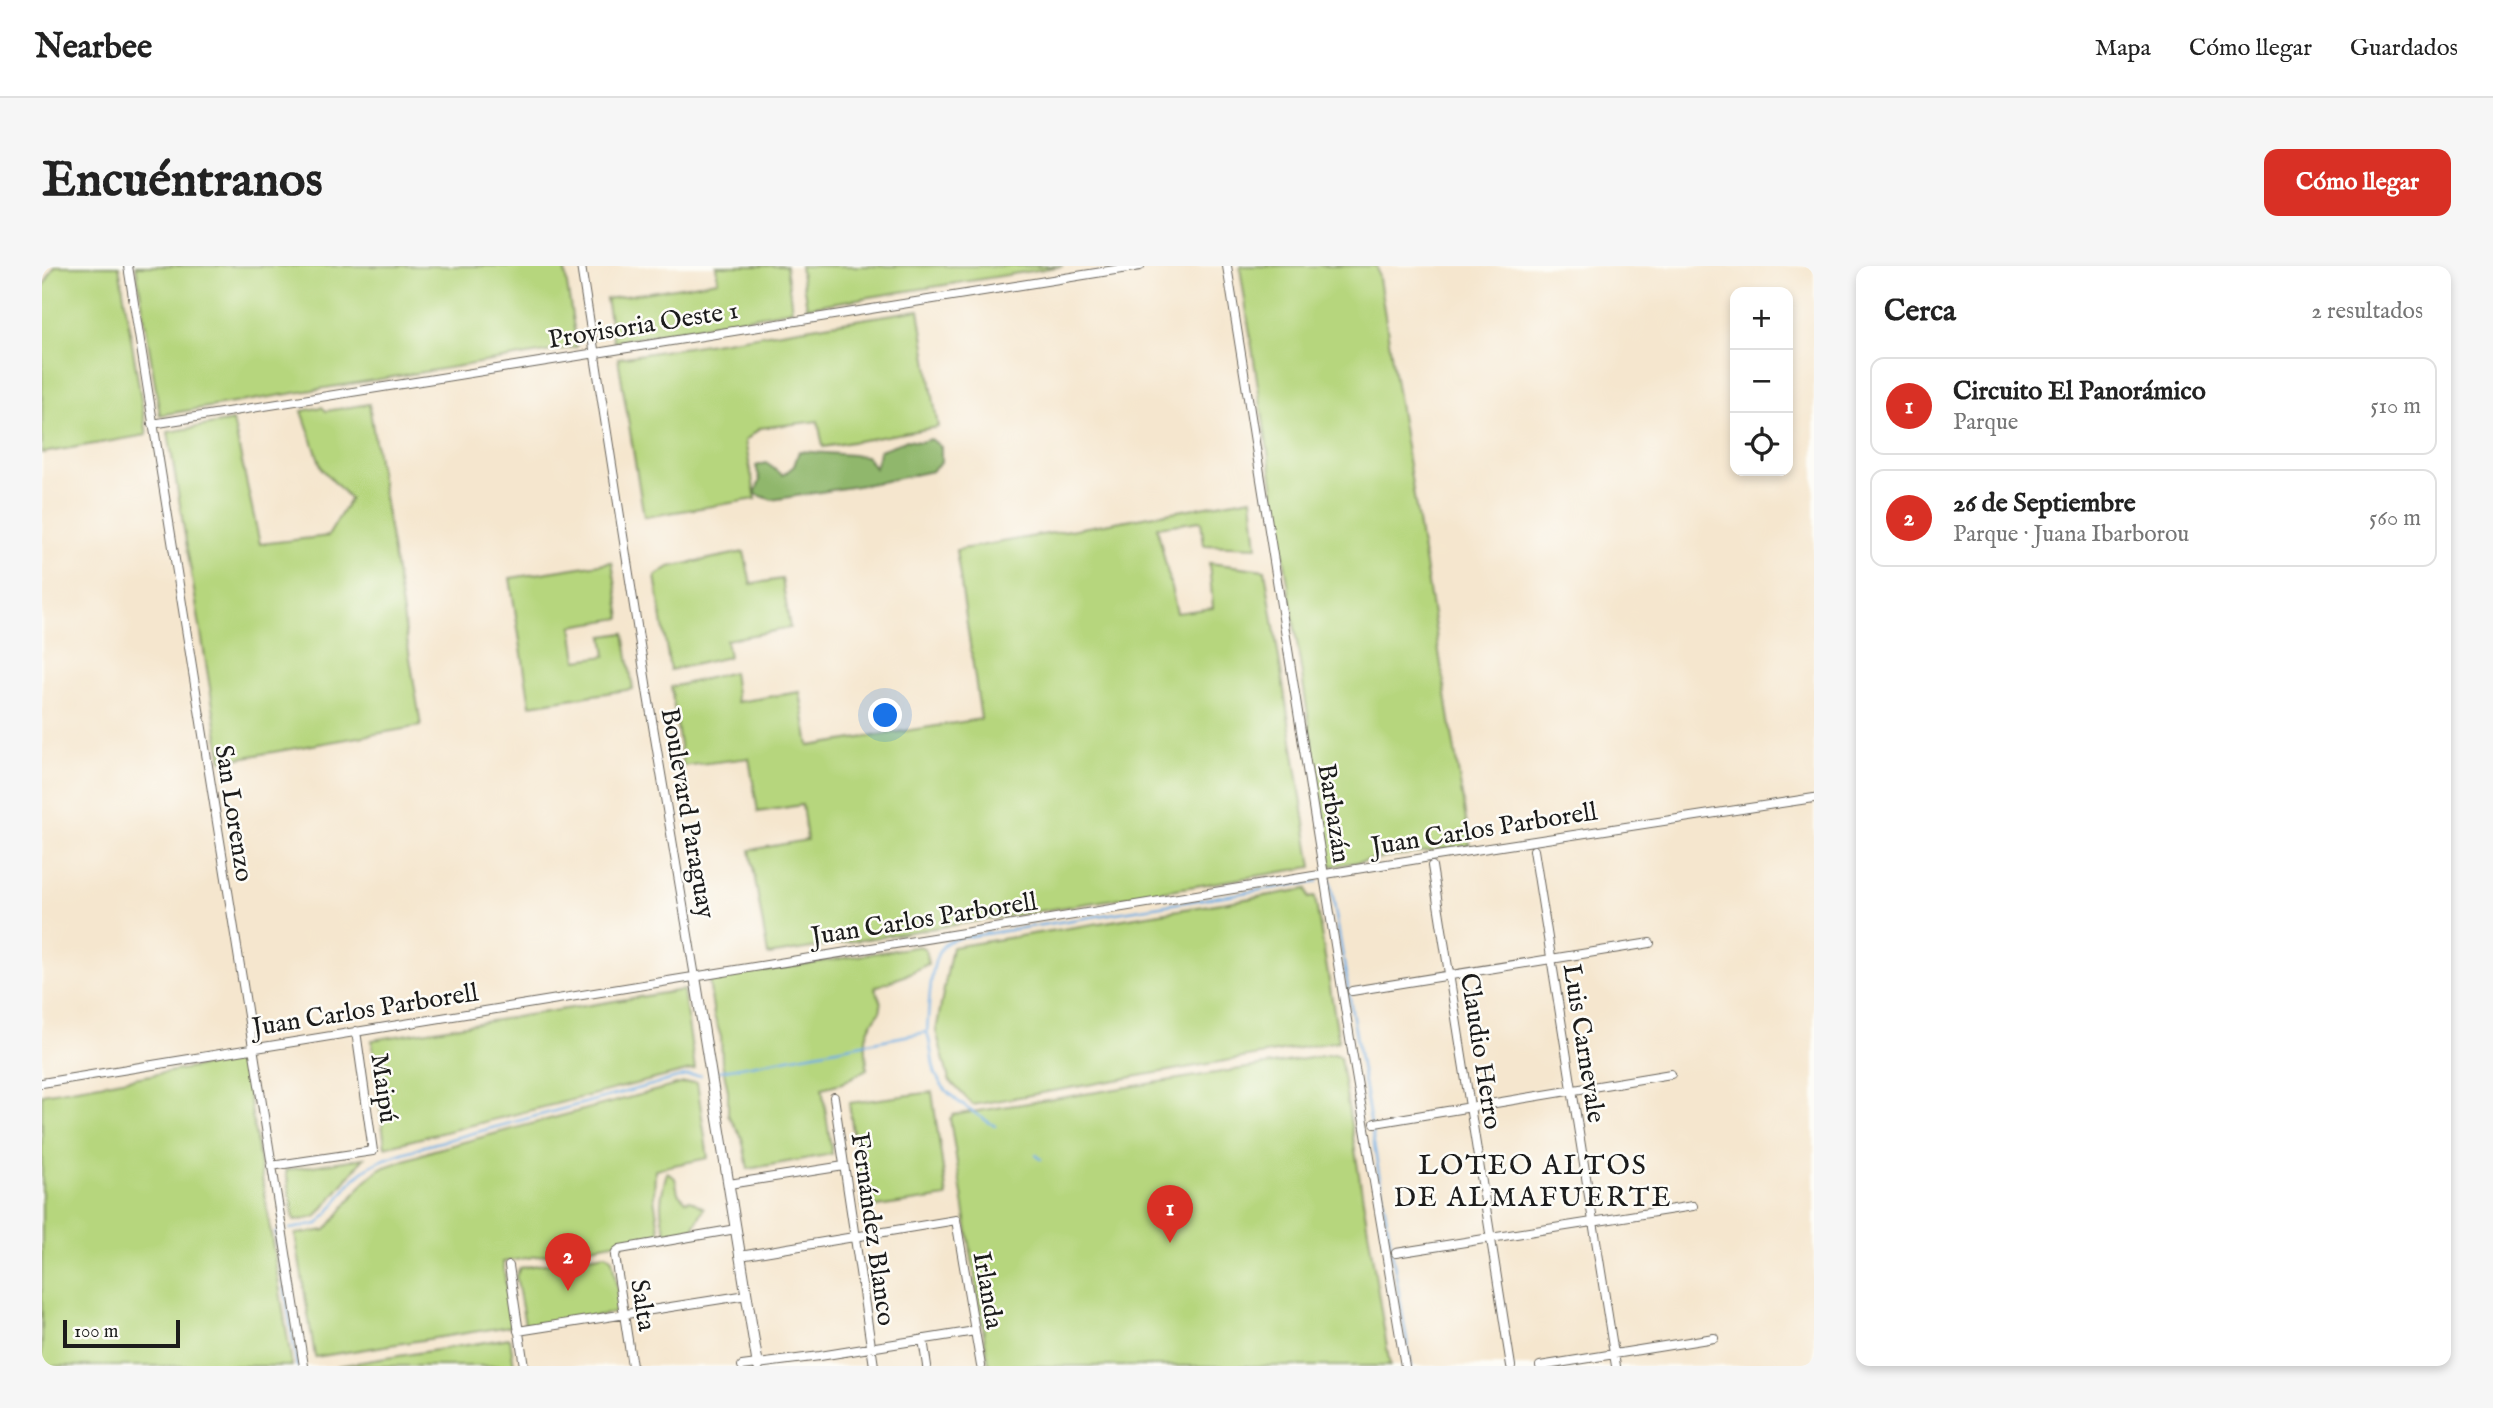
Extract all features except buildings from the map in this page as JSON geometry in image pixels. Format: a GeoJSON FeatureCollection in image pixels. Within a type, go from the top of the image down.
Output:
{"type":"FeatureCollection","features":[{"type":"Feature","properties":{"kind":"street","name":"San Lorenzo"},"geometry":{"type":"LineString","coordinates":[[128,266],[304,1366]]}},
{"type":"Feature","properties":{"kind":"street","name":"Boulevard Paraguay"},"geometry":{"type":"LineString","coordinates":[[581,266],[758,1365]]}},
{"type":"Feature","properties":{"kind":"street","name":"Provisoria Oeste 1"},"geometry":{"type":"LineString","coordinates":[[152,424],[1140,266]]}},
{"type":"Feature","properties":{"kind":"street","name":"Barbazán"},"geometry":{"type":"LineString","coordinates":[[1227,266],[1323,874],[1405,1366]]}},
{"type":"Feature","properties":{"kind":"street","name":"Juan Carlos Parborell"},"geometry":{"type":"LineString","coordinates":[[42,1083],[1323,874],[1814,798]]}},
{"type":"Feature","properties":{"kind":"street","name":"Luis Carnevale"},"geometry":{"type":"LineString","coordinates":[[1534,850],[1616,1366]]}},
{"type":"Feature","properties":{"kind":"street","name":"Claudio Herro"},"geometry":{"type":"LineString","coordinates":[[1432,866],[1511,1366]]}},
{"type":"Feature","properties":{"kind":"street"},"geometry":{"type":"LineString","coordinates":[[1352,991],[1650,943]]}},
{"type":"Feature","properties":{"kind":"street","name":"Maipú"},"geometry":{"type":"LineString","coordinates":[[271,1166],[373,1151],[356,1031]]}},
{"type":"Feature","properties":{"kind":"street"},"geometry":{"type":"LineString","coordinates":[[1375,1122],[1671,1074]]}},
{"type":"Feature","properties":{"kind":"street","name":"Fernández Blanco"},"geometry":{"type":"LineString","coordinates":[[834,1097],[874,1366]]}},
{"type":"Feature","properties":{"kind":"street"},"geometry":{"type":"LineString","coordinates":[[729,1184],[844,1166]]}},
{"type":"Feature","properties":{"kind":"street"},"geometry":{"type":"LineString","coordinates":[[1396,1254],[1693,1206]]}},
{"type":"Feature","properties":{"kind":"street","name":"Irlanda"},"geometry":{"type":"LineString","coordinates":[[854,1237],[956,1220],[981,1366]]}},
{"type":"Feature","properties":{"kind":"street","name":"Salta"},"geometry":{"type":"LineString","coordinates":[[632,1366],[616,1252],[620,1249],[736,1229]]}},
{"type":"Feature","properties":{"kind":"street"},"geometry":{"type":"LineString","coordinates":[[740,1256],[854,1237]]}},
{"type":"Feature","properties":{"kind":"street"},"geometry":{"type":"LineString","coordinates":[[509,1266],[524,1366]]}},
{"type":"Feature","properties":{"kind":"street"},"geometry":{"type":"LineString","coordinates":[[518,1331],[747,1295]]}},
{"type":"Feature","properties":{"kind":"street"},"geometry":{"type":"LineString","coordinates":[[742,1366],[975,1331]]}},
{"type":"Feature","properties":{"kind":"street"},"geometry":{"type":"LineString","coordinates":[[1540,1366],[1714,1338]]}},
{"type":"Feature","properties":{"kind":"street"},"geometry":{"type":"LineString","coordinates":[[923,1339],[927,1366]]}},
{"type":"Feature","properties":{"kind":"street"},"geometry":{"type":"LineString","coordinates":[[820,1356],[822,1366]]}},
{"type":"Feature","properties":{"kind":"green space"},"geometry":{"type":"Polygon","coordinates":[[[55,266],[119,266],[147,435],[42,453],[42,289],[55,266]]]}},
{"type":"Feature","properties":{"kind":"green space"},"geometry":{"type":"Polygon","coordinates":[[[136,266],[564,266],[577,347],[160,415],[136,266]]]}},
{"type":"Feature","properties":{"kind":"green space"},"geometry":{"type":"Polygon","coordinates":[[[716,266],[786,266],[792,310],[614,342],[606,299],[718,281],[716,266]]]}},
{"type":"Feature","properties":{"kind":"green space"},"geometry":{"type":"Polygon","coordinates":[[[800,266],[1063,266],[807,307],[800,266]]]}},
{"type":"Feature","properties":{"kind":"green space"},"geometry":{"type":"Polygon","coordinates":[[[1377,266],[1470,845],[1331,866],[1240,268],[1377,266]]]}},
{"type":"Feature","properties":{"kind":"green space"},"geometry":{"type":"Polygon","coordinates":[[[919,310],[938,427],[823,447],[818,421],[760,428],[745,441],[756,499],[644,517],[618,358],[919,310]]]}},
{"type":"Feature","properties":{"kind":"green space"},"geometry":{"type":"Polygon","coordinates":[[[369,404],[421,726],[222,761],[168,432],[233,421],[260,544],[328,536],[350,499],[322,469],[302,411],[322,407],[326,411],[369,404]]]}},
{"type":"Feature","properties":{"kind":"green space"},"geometry":{"type":"Polygon","coordinates":[[[931,439],[941,447],[941,463],[932,471],[772,500],[755,494],[760,480],[756,466],[766,463],[783,475],[794,466],[799,451],[866,456],[875,468],[880,450],[907,440],[920,442],[931,439]]]}},
{"type":"Feature","properties":{"kind":"green space"},"geometry":{"type":"Polygon","coordinates":[[[1252,498],[1257,547],[1204,545],[1201,521],[1157,527],[1177,613],[1213,608],[1209,563],[1265,570],[1312,867],[768,955],[750,850],[807,840],[802,805],[758,812],[749,758],[683,766],[671,687],[733,672],[737,702],[800,692],[809,746],[981,719],[956,550],[1252,498]]]}},
{"type":"Feature","properties":{"kind":"green space"},"geometry":{"type":"Polygon","coordinates":[[[744,552],[751,584],[782,579],[790,628],[726,640],[729,657],[670,670],[655,576],[669,567],[744,552]]]}},
{"type":"Feature","properties":{"kind":"green space"},"geometry":{"type":"Polygon","coordinates":[[[612,562],[621,618],[572,626],[577,660],[606,656],[603,636],[624,633],[633,689],[530,705],[510,578],[612,562]]]}},
{"type":"Feature","properties":{"kind":"green space"},"geometry":{"type":"Polygon","coordinates":[[[1307,889],[1309,898],[1315,897],[1339,1041],[973,1105],[949,1080],[936,1031],[952,947],[1307,889]]]}},
{"type":"Feature","properties":{"kind":"green space"},"geometry":{"type":"Polygon","coordinates":[[[920,946],[925,949],[928,964],[875,987],[881,1009],[866,1038],[867,1069],[842,1083],[822,1088],[832,1154],[748,1169],[742,1138],[728,1115],[728,1091],[722,1062],[721,1037],[714,1016],[709,981],[920,946]]]}},
{"type":"Feature","properties":{"kind":"green space"},"geometry":{"type":"Polygon","coordinates":[[[683,990],[695,1069],[385,1147],[372,1040],[683,990]]]}},
{"type":"Feature","properties":{"kind":"green space"},"geometry":{"type":"Polygon","coordinates":[[[1335,1054],[1340,1057],[1390,1366],[989,1366],[950,1119],[953,1115],[1335,1054]]]}},
{"type":"Feature","properties":{"kind":"green space"},"geometry":{"type":"Polygon","coordinates":[[[243,1059],[292,1366],[42,1366],[42,1094],[243,1059]]]}},
{"type":"Feature","properties":{"kind":"green space"},"geometry":{"type":"Polygon","coordinates":[[[697,1082],[708,1158],[655,1169],[654,1198],[660,1235],[503,1262],[511,1326],[315,1357],[295,1234],[326,1230],[364,1182],[379,1169],[434,1150],[684,1083],[697,1082]]]}},
{"type":"Feature","properties":{"kind":"green space"},"geometry":{"type":"Polygon","coordinates":[[[932,1092],[947,1197],[863,1209],[849,1103],[932,1092]]]}},
{"type":"Feature","properties":{"kind":"green space"},"geometry":{"type":"Polygon","coordinates":[[[364,1158],[316,1217],[294,1221],[286,1170],[364,1158]]]}},
{"type":"Feature","properties":{"kind":"green space"},"geometry":{"type":"Polygon","coordinates":[[[667,1172],[675,1178],[678,1193],[686,1201],[690,1200],[704,1208],[693,1229],[667,1234],[661,1203],[667,1172]]]}},
{"type":"Feature","properties":{"kind":"green space"},"geometry":{"type":"Polygon","coordinates":[[[606,1254],[612,1259],[620,1306],[618,1312],[529,1327],[525,1324],[516,1276],[520,1268],[606,1254]]]}},
{"type":"Feature","properties":{"kind":"green space"},"geometry":{"type":"Polygon","coordinates":[[[510,1338],[514,1366],[337,1366],[510,1338]]]}},
{"type":"Feature","properties":{"kind":"waterway"},"geometry":{"type":"LineString","coordinates":[[1330,879],[1411,1366]]}},
{"type":"Feature","properties":{"kind":"waterway"},"geometry":{"type":"LineString","coordinates":[[927,1032],[936,960],[940,950],[952,940],[1318,881]]}},
{"type":"Feature","properties":{"kind":"waterway"},"geometry":{"type":"LineString","coordinates":[[719,1071],[927,1032],[934,1070],[941,1083],[962,1104],[995,1126]]}},
{"type":"Feature","properties":{"kind":"waterway"},"geometry":{"type":"LineString","coordinates":[[290,1229],[318,1224],[356,1177],[389,1158],[685,1076],[701,1075]]}},
{"type":"Feature","properties":{"kind":"waterway"},"geometry":{"type":"LineString","coordinates":[[1036,1155],[1041,1159]]}},
{"type":"Feature","properties":{"kind":"waterway"},"geometry":{"type":"LineString","coordinates":[[276,1232],[297,1366]]}},
{"type":"Feature","properties":{"kind":"place","name":"Circuito El Panorámico"},"geometry":{"type":"Point","coordinates":[1170,1243]}},
{"type":"Feature","properties":{"kind":"place","name":"26 de Septiembre"},"geometry":{"type":"Point","coordinates":[568,1291]}},
{"type":"Feature","properties":{"kind":"district","name":"LOTEO ALTOS DE ALMAFUERTE"},"geometry":{"type":"Point","coordinates":[1533,1180]}}]}
